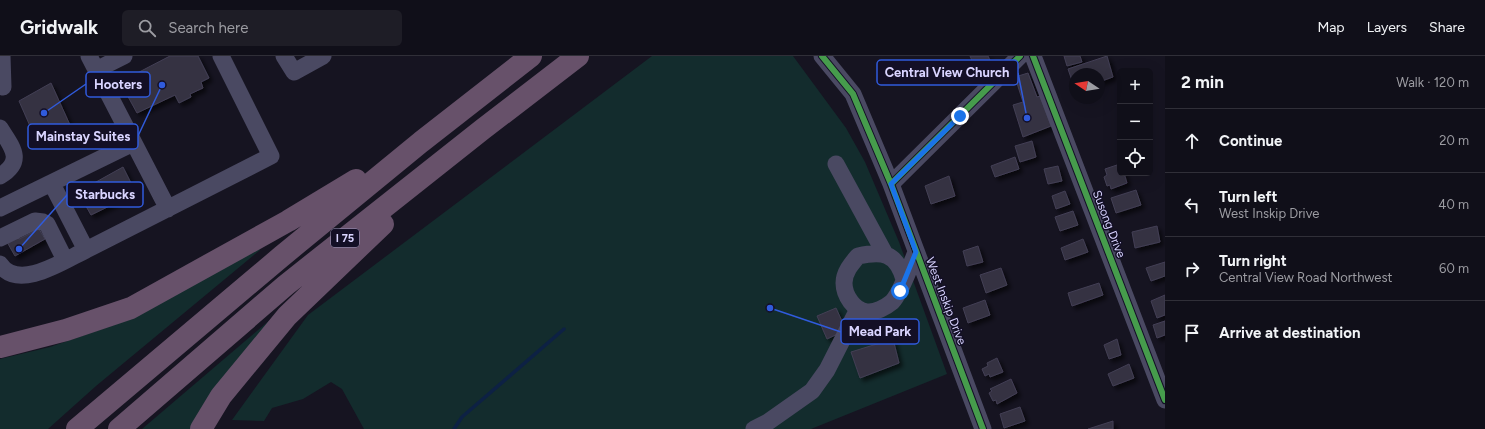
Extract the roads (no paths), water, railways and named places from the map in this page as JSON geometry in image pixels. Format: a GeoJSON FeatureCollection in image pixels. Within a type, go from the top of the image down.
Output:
{"type":"FeatureCollection","features":[{"type":"Feature","properties":{"kind":"highway","name":"I 75"},"geometry":{"type":"LineString","coordinates":[[77,429],[282,256],[421,142],[531,56]]}},
{"type":"Feature","properties":{"kind":"highway","name":"I 75"},"geometry":{"type":"LineString","coordinates":[[119,429],[286,285],[578,56]]}},
{"type":"Feature","properties":{"kind":"highway"},"geometry":{"type":"LineString","coordinates":[[201,429],[221,396],[287,316],[483,129]]}},
{"type":"Feature","properties":{"kind":"highway"},"geometry":{"type":"LineString","coordinates":[[0,347],[66,330],[131,308],[288,221],[421,142]]}},
{"type":"Feature","properties":{"kind":"street"},"geometry":{"type":"LineString","coordinates":[[0,84],[3,88],[2,56]]}},
{"type":"Feature","properties":{"kind":"street"},"geometry":{"type":"LineString","coordinates":[[124,56],[92,63],[168,208]]}},
{"type":"Feature","properties":{"kind":"street"},"geometry":{"type":"LineString","coordinates":[[0,264],[2,268],[15,276],[27,276],[45,270],[271,156],[221,56]]}},
{"type":"Feature","properties":{"kind":"street"},"geometry":{"type":"LineString","coordinates":[[284,56],[294,72],[323,56]]}},
{"type":"Feature","properties":{"kind":"street","name":"West Inskip Drive"},"geometry":{"type":"LineString","coordinates":[[822,56],[853,94],[891,184],[983,429]]}},
{"type":"Feature","properties":{"kind":"street"},"geometry":{"type":"LineString","coordinates":[[891,184],[1020,56]]}},
{"type":"Feature","properties":{"kind":"street","name":"Susong Drive"},"geometry":{"type":"LineString","coordinates":[[1033,56],[1165,400]]}},
{"type":"Feature","properties":{"kind":"street"},"geometry":{"type":"LineString","coordinates":[[0,128],[15,151],[15,160],[7,172],[0,176]]}},
{"type":"Feature","properties":{"kind":"street"},"geometry":{"type":"LineString","coordinates":[[0,208],[52,184],[133,143]]}},
{"type":"Feature","properties":{"kind":"street"},"geometry":{"type":"LineString","coordinates":[[836,164],[885,254]]}},
{"type":"Feature","properties":{"kind":"street"},"geometry":{"type":"LineString","coordinates":[[52,184],[86,250]]}},
{"type":"Feature","properties":{"kind":"street"},"geometry":{"type":"LineString","coordinates":[[0,238],[36,221],[43,222],[47,224],[65,260]]}},
{"type":"Feature","properties":{"kind":"street"},"geometry":{"type":"LineString","coordinates":[[904,279],[901,269],[890,257],[885,254],[874,253],[858,256],[848,268],[844,283],[847,296],[855,308],[867,313],[880,310],[893,302],[900,291],[916,252]]}},
{"type":"Feature","properties":{"kind":"street"},"geometry":{"type":"LineString","coordinates":[[754,429],[768,422],[812,391],[827,370],[858,309]]}},
{"type":"Feature","properties":{"kind":"waterway"},"geometry":{"type":"LineString","coordinates":[[454,429],[462,417],[564,329]]}},
{"type":"Feature","properties":{"kind":"place","name":"Mainstay Suites"},"geometry":{"type":"Point","coordinates":[162,85]}},
{"type":"Feature","properties":{"kind":"place","name":"Hooters"},"geometry":{"type":"Point","coordinates":[44,113]}},
{"type":"Feature","properties":{"kind":"place","name":"Central View Church"},"geometry":{"type":"Point","coordinates":[1027,118]}},
{"type":"Feature","properties":{"kind":"place","name":"Starbucks"},"geometry":{"type":"Point","coordinates":[19,249]}},
{"type":"Feature","properties":{"kind":"place","name":"Mead Park"},"geometry":{"type":"Point","coordinates":[770,308]}}]}
